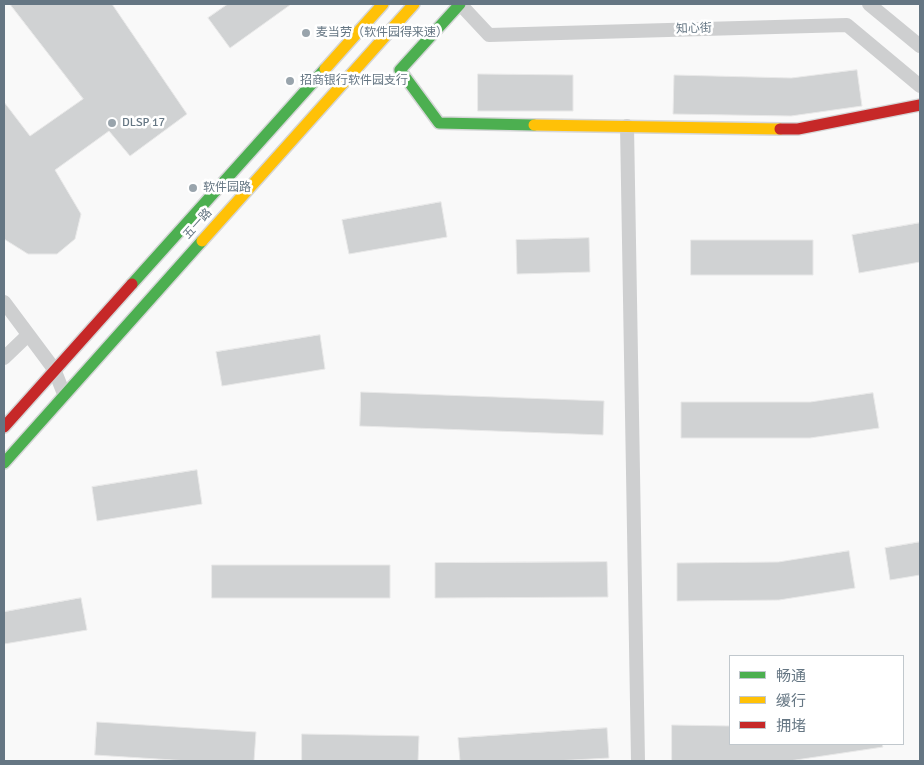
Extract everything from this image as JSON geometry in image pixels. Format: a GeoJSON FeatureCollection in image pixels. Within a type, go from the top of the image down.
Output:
{"type":"FeatureCollection","features":[{"type":"Feature","properties":{"kind":"main road","name":"五一路"},"geometry":{"type":"LineString","coordinates":[[4,427],[383,4]]}},
{"type":"Feature","properties":{"kind":"main road","name":"五一路"},"geometry":{"type":"LineString","coordinates":[[4,463],[414,4]]}},
{"type":"Feature","properties":{"kind":"main road"},"geometry":{"type":"LineString","coordinates":[[460,4],[400,70],[439,123],[798,129],[920,105]]}},
{"type":"Feature","properties":{"kind":"street","name":"知心街"},"geometry":{"type":"LineString","coordinates":[[460,4],[489,35],[846,25],[920,86]]}},
{"type":"Feature","properties":{"kind":"street"},"geometry":{"type":"LineString","coordinates":[[869,4],[920,46]]}},
{"type":"Feature","properties":{"kind":"street"},"geometry":{"type":"LineString","coordinates":[[627,126],[638,761]]}},
{"type":"Feature","properties":{"kind":"street"},"geometry":{"type":"LineString","coordinates":[[4,302],[54,369],[64,394]]}},
{"type":"Feature","properties":{"kind":"street"},"geometry":{"type":"LineString","coordinates":[[4,358],[28,335]]}},
{"type":"Feature","properties":{"kind":"building","name":"DLSP 17"},"geometry":{"type":"Polygon","coordinates":[[[10,4],[112,4],[187,114],[130,156],[109,131],[55,170],[81,214],[75,239],[57,254],[28,254],[4,239],[4,102],[30,136],[83,99],[10,4]]]}},
{"type":"Feature","properties":{"kind":"building"},"geometry":{"type":"Polygon","coordinates":[[[228,4],[290,5],[230,48],[208,18],[228,4]]]}},
{"type":"Feature","properties":{"kind":"building"},"geometry":{"type":"Polygon","coordinates":[[[857,70],[862,106],[791,116],[673,114],[674,75],[791,78],[857,70]]]}},
{"type":"Feature","properties":{"kind":"building"},"geometry":{"type":"Polygon","coordinates":[[[478,74],[573,75],[573,111],[478,111],[478,74]]]}},
{"type":"Feature","properties":{"kind":"building"},"geometry":{"type":"Polygon","coordinates":[[[441,202],[447,237],[349,254],[342,220],[441,202]]]}},
{"type":"Feature","properties":{"kind":"building"},"geometry":{"type":"Polygon","coordinates":[[[920,223],[920,262],[859,273],[852,235],[920,223]]]}},
{"type":"Feature","properties":{"kind":"building"},"geometry":{"type":"Polygon","coordinates":[[[589,238],[590,272],[517,274],[516,240],[589,238]]]}},
{"type":"Feature","properties":{"kind":"building"},"geometry":{"type":"Polygon","coordinates":[[[691,240],[813,240],[813,275],[691,275],[691,240]]]}},
{"type":"Feature","properties":{"kind":"building"},"geometry":{"type":"Polygon","coordinates":[[[320,335],[325,369],[222,386],[216,352],[320,335]]]}},
{"type":"Feature","properties":{"kind":"building"},"geometry":{"type":"Polygon","coordinates":[[[361,392],[604,401],[603,435],[360,426],[361,392]]]}},
{"type":"Feature","properties":{"kind":"building"},"geometry":{"type":"Polygon","coordinates":[[[873,393],[879,428],[810,438],[681,438],[681,402],[810,402],[873,393]]]}},
{"type":"Feature","properties":{"kind":"building"},"geometry":{"type":"Polygon","coordinates":[[[197,470],[202,504],[97,521],[92,487],[197,470]]]}},
{"type":"Feature","properties":{"kind":"building"},"geometry":{"type":"Polygon","coordinates":[[[920,542],[920,575],[890,580],[885,548],[920,542]]]}},
{"type":"Feature","properties":{"kind":"building"},"geometry":{"type":"Polygon","coordinates":[[[849,551],[855,588],[779,600],[677,601],[677,563],[778,562],[849,551]]]}},
{"type":"Feature","properties":{"kind":"building"},"geometry":{"type":"Polygon","coordinates":[[[607,562],[608,597],[435,598],[435,563],[607,562]]]}},
{"type":"Feature","properties":{"kind":"building"},"geometry":{"type":"Polygon","coordinates":[[[212,565],[390,565],[390,598],[212,598],[212,565]]]}},
{"type":"Feature","properties":{"kind":"building"},"geometry":{"type":"Polygon","coordinates":[[[81,598],[87,630],[4,644],[4,612],[81,598]]]}},
{"type":"Feature","properties":{"kind":"building"},"geometry":{"type":"Polygon","coordinates":[[[97,722],[256,732],[254,761],[189,761],[95,755],[97,722]]]}},
{"type":"Feature","properties":{"kind":"building"},"geometry":{"type":"Polygon","coordinates":[[[672,725],[729,726],[729,745],[882,745],[883,747],[789,761],[672,761],[672,725]]]}},
{"type":"Feature","properties":{"kind":"building"},"geometry":{"type":"Polygon","coordinates":[[[607,728],[609,758],[554,761],[460,761],[458,738],[607,728]]]}},
{"type":"Feature","properties":{"kind":"building"},"geometry":{"type":"Polygon","coordinates":[[[302,734],[419,736],[418,761],[302,761],[302,734]]]}},
{"type":"Feature","properties":{"kind":"traffic: fast"},"geometry":{"type":"LineString","coordinates":[[460,4],[400,70],[439,123],[534,125]]}},
{"type":"Feature","properties":{"kind":"traffic: fast"},"geometry":{"type":"LineString","coordinates":[[132,284],[325,69]]}},
{"type":"Feature","properties":{"kind":"traffic: fast"},"geometry":{"type":"LineString","coordinates":[[4,463],[202,241]]}},
{"type":"Feature","properties":{"kind":"traffic: slow"},"geometry":{"type":"LineString","coordinates":[[325,69],[383,4]]}},
{"type":"Feature","properties":{"kind":"traffic: slow"},"geometry":{"type":"LineString","coordinates":[[202,241],[414,4]]}},
{"type":"Feature","properties":{"kind":"traffic: slow"},"geometry":{"type":"LineString","coordinates":[[534,125],[780,129]]}},
{"type":"Feature","properties":{"kind":"traffic: jam"},"geometry":{"type":"LineString","coordinates":[[780,129],[798,129],[920,105]]}},
{"type":"Feature","properties":{"kind":"traffic: jam"},"geometry":{"type":"LineString","coordinates":[[4,427],[132,284]]}},
{"type":"Feature","properties":{"kind":"place","name":"麦当劳（软件园得来速）"},"geometry":{"type":"Point","coordinates":[306,33]}},
{"type":"Feature","properties":{"kind":"place","name":"招商银行软件园支行"},"geometry":{"type":"Point","coordinates":[290,81]}},
{"type":"Feature","properties":{"kind":"place","name":"DLSP 17"},"geometry":{"type":"Point","coordinates":[112,123]}},
{"type":"Feature","properties":{"kind":"place","name":"软件园路"},"geometry":{"type":"Point","coordinates":[193,188]}}]}
